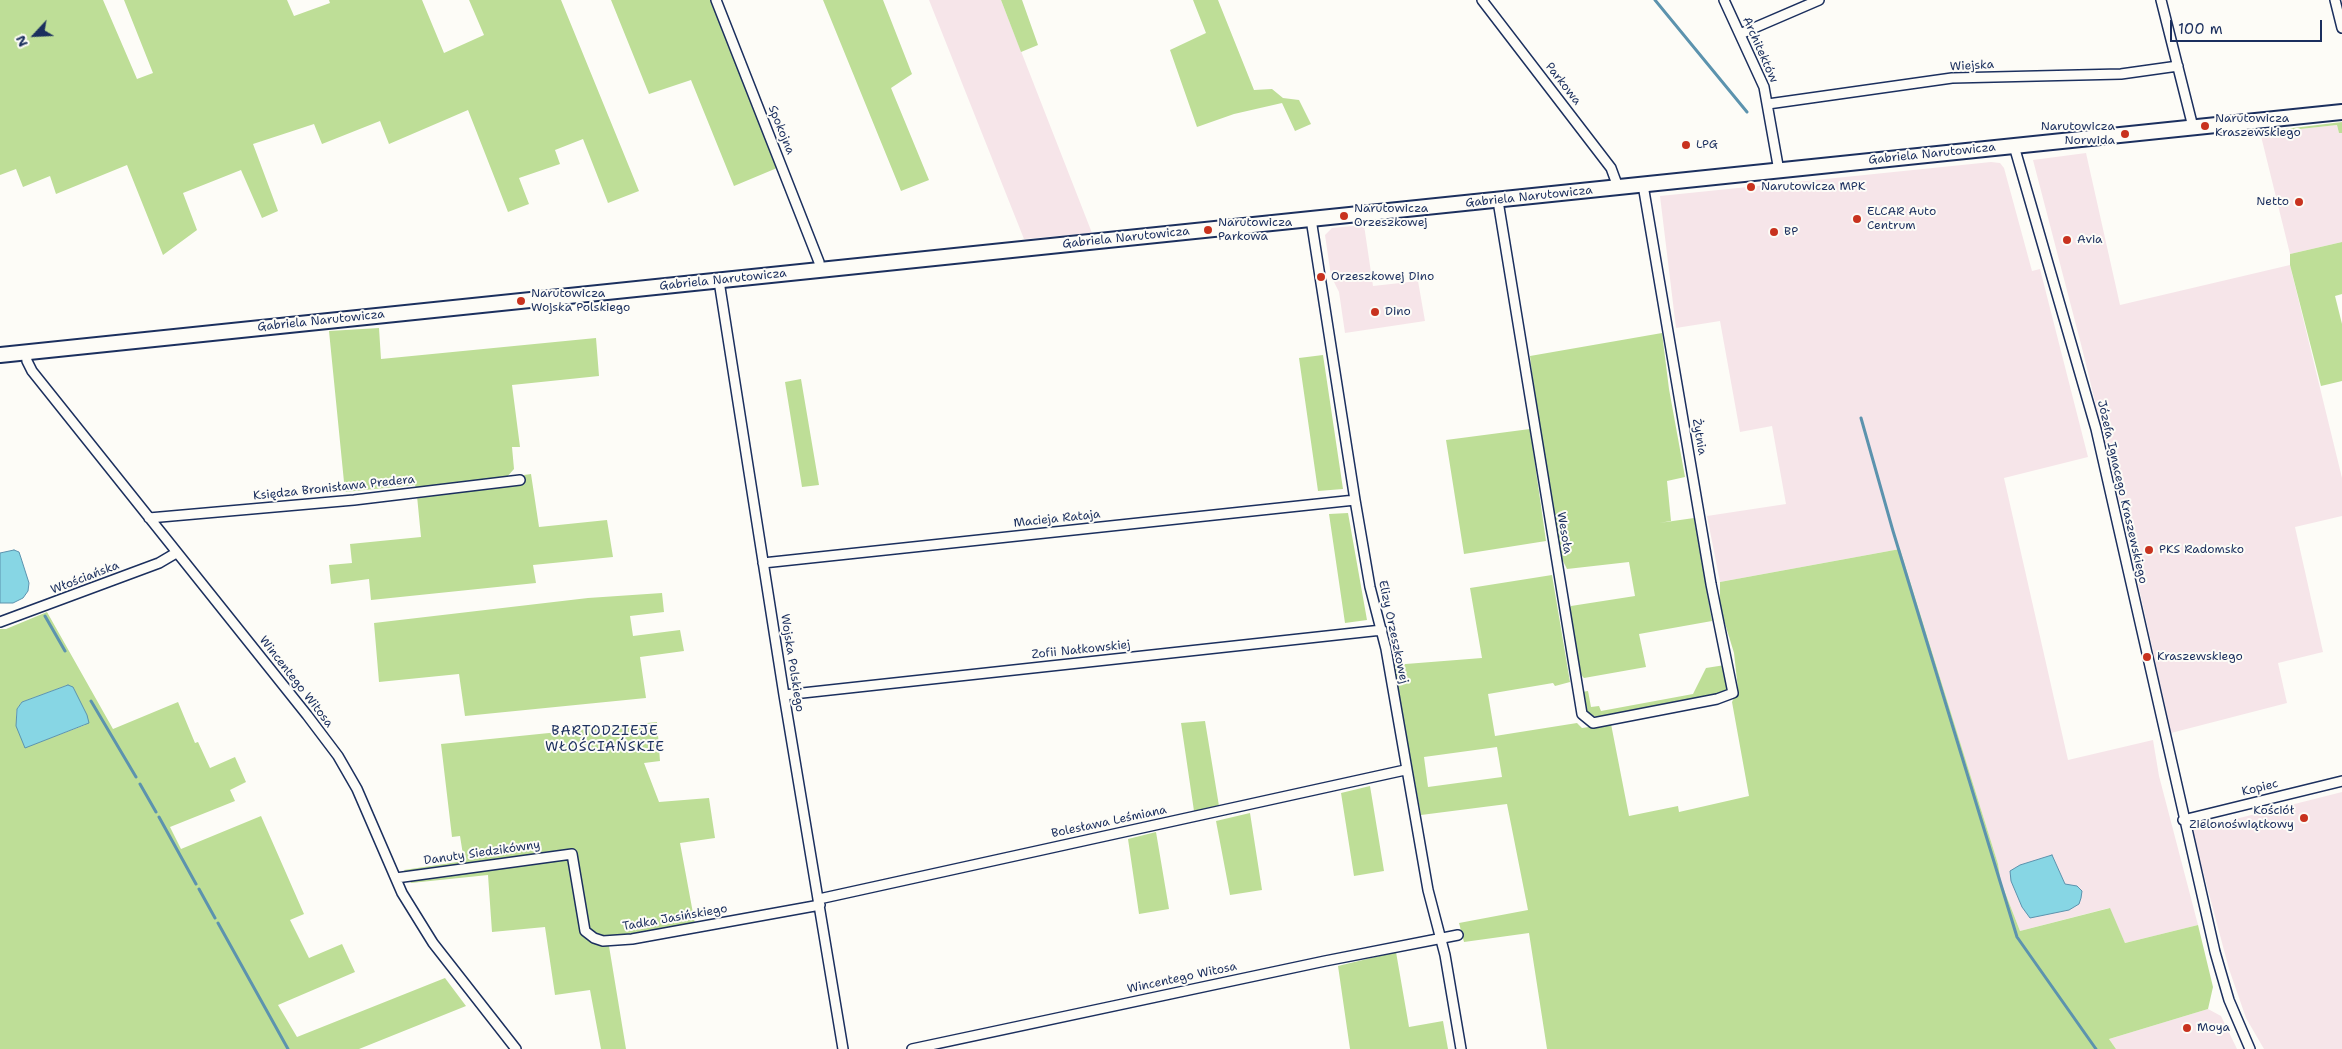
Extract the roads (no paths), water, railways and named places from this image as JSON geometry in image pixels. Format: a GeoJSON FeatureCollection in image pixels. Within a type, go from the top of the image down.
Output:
{"type":"FeatureCollection","features":[{"type":"Feature","properties":{"kind":"main road","name":"Gabriela Narutowicza"},"geometry":{"type":"LineString","coordinates":[[0,355],[2342,112]]}},
{"type":"Feature","properties":{"kind":"street","name":"Spokojna"},"geometry":{"type":"LineString","coordinates":[[716,0],[819,262],[820,270]]}},
{"type":"Feature","properties":{"kind":"street","name":"Parkowa"},"geometry":{"type":"LineString","coordinates":[[1482,0],[1611,168],[1618,187]]}},
{"type":"Feature","properties":{"kind":"street","name":"Architektów"},"geometry":{"type":"LineString","coordinates":[[1724,0],[1764,87],[1779,170]]}},
{"type":"Feature","properties":{"kind":"street"},"geometry":{"type":"LineString","coordinates":[[1740,34],[1819,0]]}},
{"type":"Feature","properties":{"kind":"street"},"geometry":{"type":"LineString","coordinates":[[2160,0],[2193,127]]}},
{"type":"Feature","properties":{"kind":"street"},"geometry":{"type":"LineString","coordinates":[[2335,0],[2342,28]]}},
{"type":"Feature","properties":{"kind":"street","name":"Wiejska"},"geometry":{"type":"LineString","coordinates":[[1768,104],[1952,78],[2121,74],[2178,66]]}},
{"type":"Feature","properties":{"kind":"street","name":"Józefa Ignacego Kraszewskiego"},"geometry":{"type":"LineString","coordinates":[[2014,146],[2096,429],[2183,820],[2221,975],[2239,1026],[2250,1049]]}},
{"type":"Feature","properties":{"kind":"street","name":"Żytnia"},"geometry":{"type":"LineString","coordinates":[[1643,185],[1711,584],[1733,693]]}},
{"type":"Feature","properties":{"kind":"street","name":"Wesoła"},"geometry":{"type":"LineString","coordinates":[[1498,201],[1582,714],[1592,723],[1717,699],[1733,693]]}},
{"type":"Feature","properties":{"kind":"street","name":"Elizy Orzeszkowej"},"geometry":{"type":"LineString","coordinates":[[1311,219],[1370,587],[1382,630],[1428,890],[1440,937],[1461,1049]]}},
{"type":"Feature","properties":{"kind":"street","name":"Wojska Polskiego"},"geometry":{"type":"LineString","coordinates":[[719,281],[784,695],[843,1049]]}},
{"type":"Feature","properties":{"kind":"street","name":"Wincentego Witosa"},"geometry":{"type":"LineString","coordinates":[[26,352],[27,361],[32,371],[176,553],[308,715],[338,756],[357,789],[402,893],[433,943],[516,1049]]}},
{"type":"Feature","properties":{"kind":"street","name":"Księdza Bronisława Predera"},"geometry":{"type":"LineString","coordinates":[[149,518],[354,500],[520,480]]}},
{"type":"Feature","properties":{"kind":"street","name":"Macieja Rataja"},"geometry":{"type":"LineString","coordinates":[[763,563],[1355,500]]}},
{"type":"Feature","properties":{"kind":"street","name":"Włościańska"},"geometry":{"type":"LineString","coordinates":[[0,622],[158,563],[176,553]]}},
{"type":"Feature","properties":{"kind":"street","name":"Zofii Nałkowskiej"},"geometry":{"type":"LineString","coordinates":[[784,695],[1382,630]]}},
{"type":"Feature","properties":{"kind":"street","name":"Bolesława Leśmiana"},"geometry":{"type":"LineString","coordinates":[[819,902],[1406,770]]}},
{"type":"Feature","properties":{"kind":"street","name":"Kopiec"},"geometry":{"type":"LineString","coordinates":[[2183,820],[2342,781]]}},
{"type":"Feature","properties":{"kind":"street","name":"Danuty Siedzikówny"},"geometry":{"type":"LineString","coordinates":[[396,878],[572,854]]}},
{"type":"Feature","properties":{"kind":"street","name":"Tadka Jasińskiego"},"geometry":{"type":"LineString","coordinates":[[572,854],[585,930],[594,938],[603,941],[632,940],[819,902]]}},
{"type":"Feature","properties":{"kind":"street","name":"Wincentego Witosa"},"geometry":{"type":"LineString","coordinates":[[912,1049],[1458,934]]}},
{"type":"Feature","properties":{"kind":"water"},"geometry":{"type":"Polygon","coordinates":[[[14,550],[19,552],[29,583],[28,591],[23,598],[13,603],[0,603],[0,553],[14,550]]]}},
{"type":"Feature","properties":{"kind":"water"},"geometry":{"type":"Polygon","coordinates":[[[68,685],[73,687],[89,723],[25,748],[16,726],[17,709],[22,702],[68,685]]]}},
{"type":"Feature","properties":{"kind":"water"},"geometry":{"type":"Polygon","coordinates":[[[2052,855],[2065,884],[2077,886],[2082,891],[2079,904],[2069,910],[2030,918],[2022,907],[2011,881],[2010,871],[2020,865],[2052,855]]]}},
{"type":"Feature","properties":{"kind":"waterway"},"geometry":{"type":"LineString","coordinates":[[1655,0],[1747,112]]}},
{"type":"Feature","properties":{"kind":"waterway"},"geometry":{"type":"LineString","coordinates":[[1861,418],[1893,531],[2017,937],[2096,1049]]}},
{"type":"Feature","properties":{"kind":"waterway"},"geometry":{"type":"LineString","coordinates":[[45,616],[65,651]]}},
{"type":"Feature","properties":{"kind":"waterway"},"geometry":{"type":"LineString","coordinates":[[91,701],[136,777]]}},
{"type":"Feature","properties":{"kind":"waterway"},"geometry":{"type":"LineString","coordinates":[[140,784],[156,812]]}},
{"type":"Feature","properties":{"kind":"waterway"},"geometry":{"type":"LineString","coordinates":[[159,817],[196,884]]}},
{"type":"Feature","properties":{"kind":"waterway"},"geometry":{"type":"LineString","coordinates":[[199,889],[215,918]]}},
{"type":"Feature","properties":{"kind":"waterway"},"geometry":{"type":"LineString","coordinates":[[218,923],[288,1049]]}},
{"type":"Feature","properties":{"kind":"place","name":"Narutowicza Kraszewskiego"},"geometry":{"type":"Point","coordinates":[2205,126]}},
{"type":"Feature","properties":{"kind":"place","name":"Narutowicza Norwida"},"geometry":{"type":"Point","coordinates":[2125,134]}},
{"type":"Feature","properties":{"kind":"place","name":"LPG"},"geometry":{"type":"Point","coordinates":[1686,145]}},
{"type":"Feature","properties":{"kind":"place","name":"Narutowicza MPK"},"geometry":{"type":"Point","coordinates":[1751,187]}},
{"type":"Feature","properties":{"kind":"place","name":"Netto"},"geometry":{"type":"Point","coordinates":[2299,202]}},
{"type":"Feature","properties":{"kind":"place","name":"Narutowicza Orzeszkowej"},"geometry":{"type":"Point","coordinates":[1344,216]}},
{"type":"Feature","properties":{"kind":"place","name":"ELCAR Auto Centrum"},"geometry":{"type":"Point","coordinates":[1857,219]}},
{"type":"Feature","properties":{"kind":"place","name":"Narutowicza Parkowa"},"geometry":{"type":"Point","coordinates":[1208,230]}},
{"type":"Feature","properties":{"kind":"place","name":"BP"},"geometry":{"type":"Point","coordinates":[1774,232]}},
{"type":"Feature","properties":{"kind":"place","name":"Avia"},"geometry":{"type":"Point","coordinates":[2067,240]}},
{"type":"Feature","properties":{"kind":"place","name":"Orzeszkowej Dino"},"geometry":{"type":"Point","coordinates":[1321,277]}},
{"type":"Feature","properties":{"kind":"place","name":"Narutowicza Wojska Polskiego"},"geometry":{"type":"Point","coordinates":[521,301]}},
{"type":"Feature","properties":{"kind":"place","name":"Dino"},"geometry":{"type":"Point","coordinates":[1375,312]}},
{"type":"Feature","properties":{"kind":"place","name":"PKS Radomsko"},"geometry":{"type":"Point","coordinates":[2149,550]}},
{"type":"Feature","properties":{"kind":"place","name":"Kraszewskiego"},"geometry":{"type":"Point","coordinates":[2147,657]}},
{"type":"Feature","properties":{"kind":"place","name":"Kościół Zielonoświątkowy"},"geometry":{"type":"Point","coordinates":[2304,818]}},
{"type":"Feature","properties":{"kind":"place","name":"Moya"},"geometry":{"type":"Point","coordinates":[2187,1028]}},
{"type":"Feature","properties":{"kind":"district","name":"BARTODZIEJE WŁOŚCIAŃSKIE"},"geometry":{"type":"Point","coordinates":[605,740]}}]}
